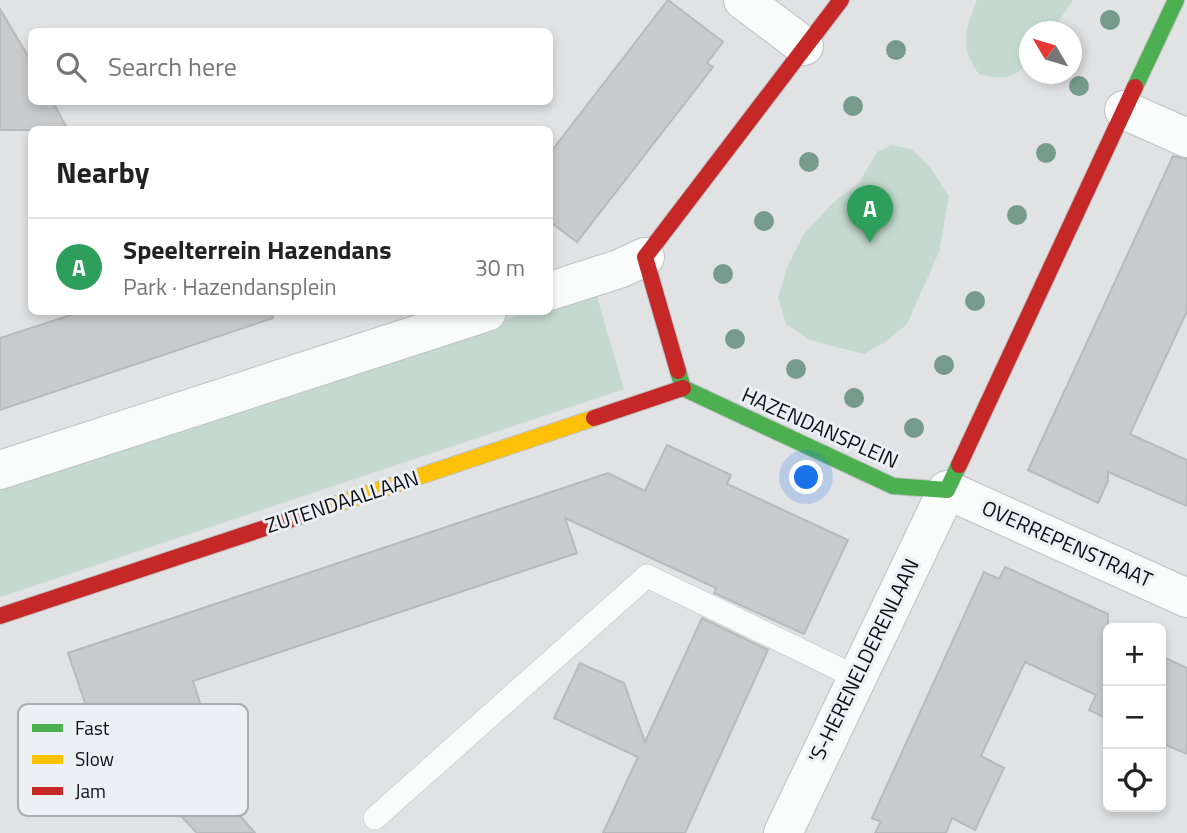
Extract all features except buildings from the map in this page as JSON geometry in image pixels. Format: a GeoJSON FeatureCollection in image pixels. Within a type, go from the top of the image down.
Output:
{"type":"FeatureCollection","features":[{"type":"Feature","properties":{"kind":"street"},"geometry":{"type":"LineString","coordinates":[[743,0],[804,46]]}},
{"type":"Feature","properties":{"kind":"street"},"geometry":{"type":"LineString","coordinates":[[553,290],[645,257],[841,0]]}},
{"type":"Feature","properties":{"kind":"street"},"geometry":{"type":"LineString","coordinates":[[947,490],[1176,0]]}},
{"type":"Feature","properties":{"kind":"street"},"geometry":{"type":"LineString","coordinates":[[1124,110],[1187,138]]}},
{"type":"Feature","properties":{"kind":"street"},"geometry":{"type":"LineString","coordinates":[[645,257],[683,388]]}},
{"type":"Feature","properties":{"kind":"street"},"geometry":{"type":"LineString","coordinates":[[0,470],[478,315]]}},
{"type":"Feature","properties":{"kind":"street","name":"HAZENDANSPLEIN"},"geometry":{"type":"LineString","coordinates":[[683,388],[893,486],[947,490]]}},
{"type":"Feature","properties":{"kind":"street","name":"ZUTENDAALLAAN"},"geometry":{"type":"LineString","coordinates":[[0,616],[683,388]]}},
{"type":"Feature","properties":{"kind":"street","name":"OVERREPENSTRAAT"},"geometry":{"type":"LineString","coordinates":[[947,490],[1187,598]]}},
{"type":"Feature","properties":{"kind":"street","name":"'S-HERENELDERENLAAN"},"geometry":{"type":"LineString","coordinates":[[783,833],[947,490]]}},
{"type":"Feature","properties":{"kind":"lane"},"geometry":{"type":"LineString","coordinates":[[375,817],[647,576],[856,677]]}},
{"type":"Feature","properties":{"kind":"green space"},"geometry":{"type":"Polygon","coordinates":[[[977,0],[1073,0],[1059,21],[1019,21],[1019,70],[1006,77],[979,74],[966,47],[969,20],[977,0]]]}},
{"type":"Feature","properties":{"kind":"green space"},"geometry":{"type":"Polygon","coordinates":[[[891,145],[911,149],[930,167],[949,196],[939,252],[907,324],[884,343],[864,354],[810,340],[786,324],[778,298],[787,267],[803,235],[834,202],[859,183],[877,152],[891,145]]]}},
{"type":"Feature","properties":{"kind":"green space"},"geometry":{"type":"Polygon","coordinates":[[[595,290],[624,389],[0,597],[0,487],[520,315],[553,315],[553,304],[595,290]]]}},
{"type":"Feature","properties":{"kind":"traffic: fast"},"geometry":{"type":"LineString","coordinates":[[1135,87],[1176,0]]}},
{"type":"Feature","properties":{"kind":"traffic: fast"},"geometry":{"type":"LineString","coordinates":[[678,371],[683,388],[893,486],[947,490],[959,465]]}},
{"type":"Feature","properties":{"kind":"traffic: slow"},"geometry":{"type":"LineString","coordinates":[[298,517],[594,418]]}},
{"type":"Feature","properties":{"kind":"traffic: jam"},"geometry":{"type":"LineString","coordinates":[[678,371],[645,257],[841,0]]}},
{"type":"Feature","properties":{"kind":"traffic: jam"},"geometry":{"type":"LineString","coordinates":[[959,465],[1135,87]]}},
{"type":"Feature","properties":{"kind":"traffic: jam"},"geometry":{"type":"LineString","coordinates":[[594,418],[683,388]]}},
{"type":"Feature","properties":{"kind":"traffic: jam"},"geometry":{"type":"LineString","coordinates":[[0,616],[298,517]]}},
{"type":"Feature","properties":{"kind":"place","name":"Speelterrein Hazendans"},"geometry":{"type":"Point","coordinates":[870,243]}}]}
